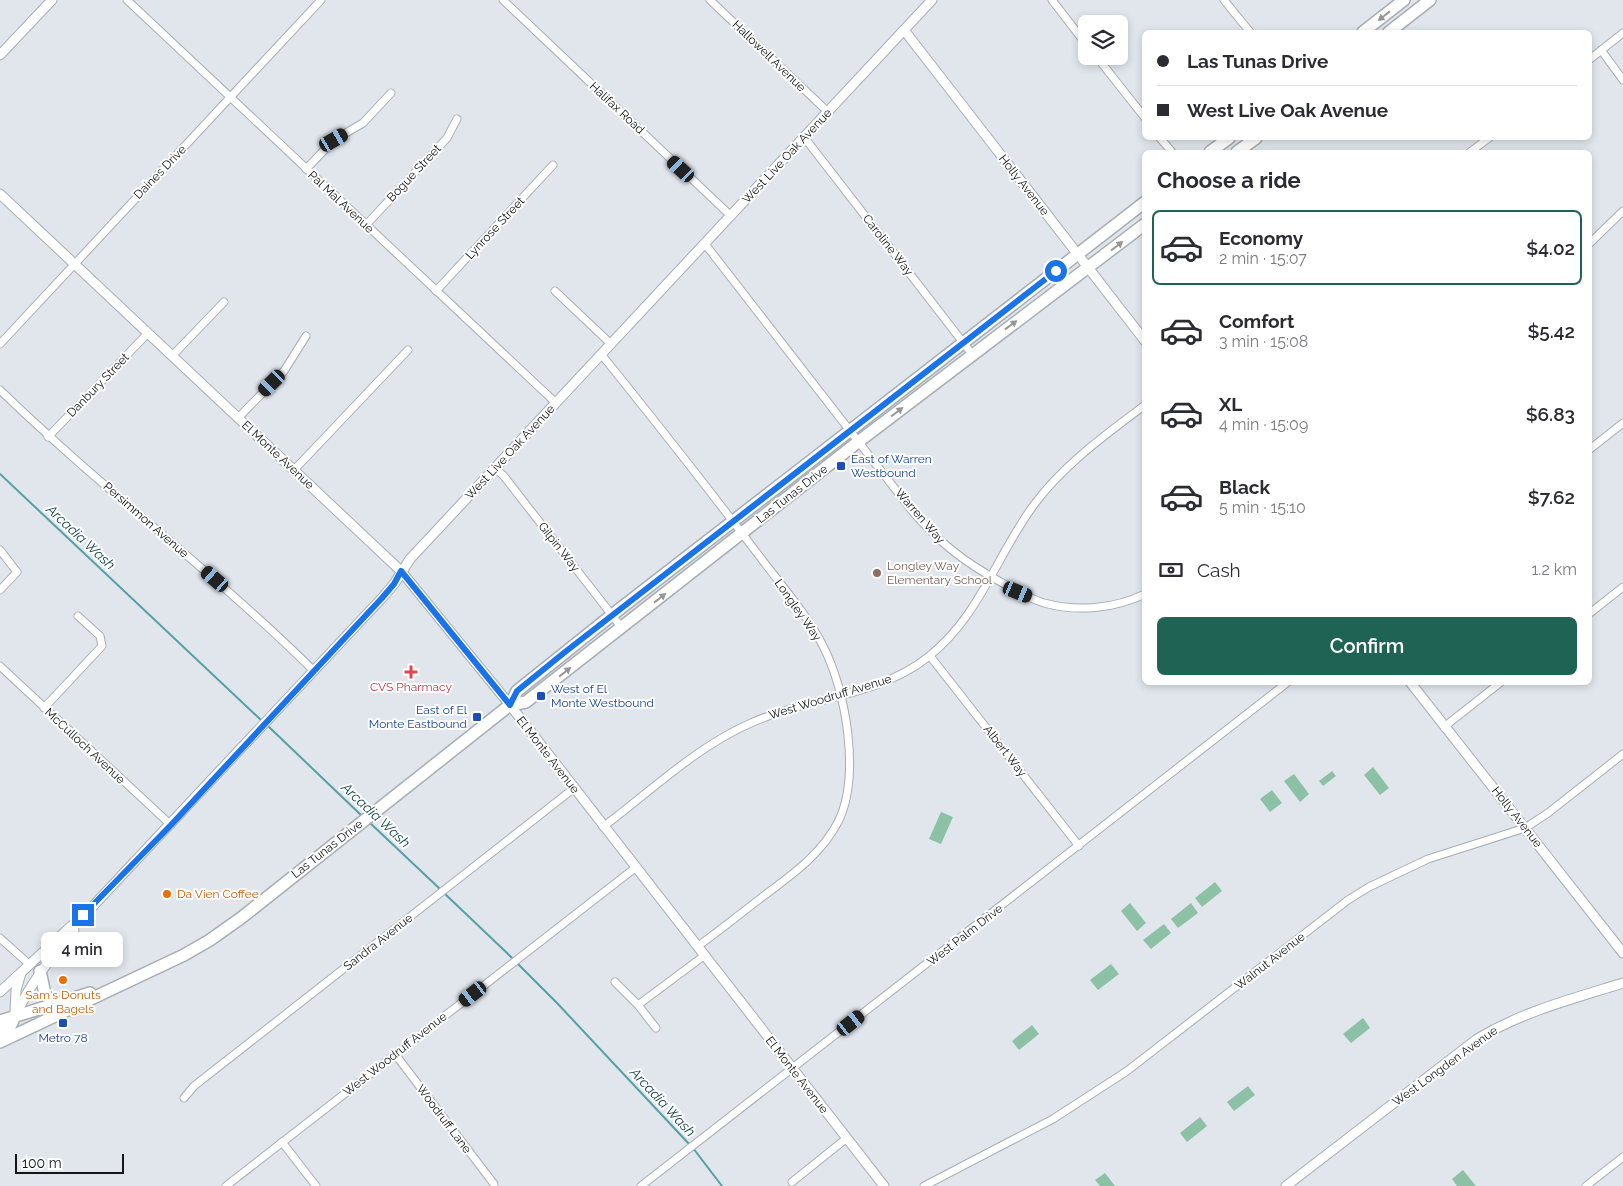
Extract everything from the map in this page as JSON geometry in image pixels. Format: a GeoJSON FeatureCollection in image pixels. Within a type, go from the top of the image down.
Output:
{"type":"FeatureCollection","features":[{"type":"Feature","properties":{"kind":"main road"},"geometry":{"type":"LineString","coordinates":[[1366,30],[1404,0]]}},
{"type":"Feature","properties":{"kind":"main road"},"geometry":{"type":"LineString","coordinates":[[1392,30],[1430,0]]}},
{"type":"Feature","properties":{"kind":"main road"},"geometry":{"type":"LineString","coordinates":[[1213,150],[1226,140]]}},
{"type":"Feature","properties":{"kind":"main road"},"geometry":{"type":"LineString","coordinates":[[1240,150],[1253,140]]}},
{"type":"Feature","properties":{"kind":"main road","name":"Las Tunas Drive"},"geometry":{"type":"LineString","coordinates":[[0,1042],[184,955],[210,940],[241,918],[510,705],[517,691],[612,615],[1142,204]]}},
{"type":"Feature","properties":{"kind":"main road","name":"Las Tunas Drive"},"geometry":{"type":"LineString","coordinates":[[510,705],[524,704],[858,442],[1142,226]]}},
{"type":"Feature","properties":{"kind":"main road"},"geometry":{"type":"LineString","coordinates":[[40,971],[45,994],[55,1004]]}},
{"type":"Feature","properties":{"kind":"main road","name":"Las Tunas Drive"},"geometry":{"type":"LineString","coordinates":[[0,1021],[134,978]]}},
{"type":"Feature","properties":{"kind":"main road"},"geometry":{"type":"LineString","coordinates":[[0,1033],[10,1027],[15,1016]]}},
{"type":"Feature","properties":{"kind":"street"},"geometry":{"type":"LineString","coordinates":[[0,55],[52,0]]}},
{"type":"Feature","properties":{"kind":"street","name":"Pal Mal Avenue"},"geometry":{"type":"LineString","coordinates":[[127,0],[556,403]]}},
{"type":"Feature","properties":{"kind":"street","name":"Daines Drive"},"geometry":{"type":"LineString","coordinates":[[0,344],[320,0]]}},
{"type":"Feature","properties":{"kind":"street","name":"Halifax Road"},"geometry":{"type":"LineString","coordinates":[[503,0],[731,216]]}},
{"type":"Feature","properties":{"kind":"street","name":"Hallowell Avenue"},"geometry":{"type":"LineString","coordinates":[[710,0],[828,112]]}},
{"type":"Feature","properties":{"kind":"street","name":"West Live Oak Avenue"},"geometry":{"type":"LineString","coordinates":[[0,992],[93,906],[171,825],[382,598],[394,584],[410,559],[932,0]]}},
{"type":"Feature","properties":{"kind":"street"},"geometry":{"type":"LineString","coordinates":[[1052,0],[1078,34]]}},
{"type":"Feature","properties":{"kind":"street"},"geometry":{"type":"LineString","coordinates":[[1224,0],[1248,30]]}},
{"type":"Feature","properties":{"kind":"street","name":"Holly Avenue"},"geometry":{"type":"LineString","coordinates":[[904,30],[1142,337]]}},
{"type":"Feature","properties":{"kind":"street"},"geometry":{"type":"LineString","coordinates":[[1592,57],[1623,33]]}},
{"type":"Feature","properties":{"kind":"street"},"geometry":{"type":"LineString","coordinates":[[1601,50],[1623,80]]}},
{"type":"Feature","properties":{"kind":"street"},"geometry":{"type":"LineString","coordinates":[[1103,65],[1142,114]]}},
{"type":"Feature","properties":{"kind":"street"},"geometry":{"type":"LineString","coordinates":[[306,169],[334,140],[363,123],[391,93]]}},
{"type":"Feature","properties":{"kind":"street","name":"Bogue Street"},"geometry":{"type":"LineString","coordinates":[[366,225],[447,138],[457,119]]}},
{"type":"Feature","properties":{"kind":"street","name":"Caroline Way"},"geometry":{"type":"LineString","coordinates":[[804,137],[972,354]]}},
{"type":"Feature","properties":{"kind":"street"},"geometry":{"type":"LineString","coordinates":[[1162,140],[1170,150]]}},
{"type":"Feature","properties":{"kind":"street"},"geometry":{"type":"LineString","coordinates":[[1473,150],[1486,140]]}},
{"type":"Feature","properties":{"kind":"street","name":"Lynrose Street"},"geometry":{"type":"LineString","coordinates":[[436,291],[553,165]]}},
{"type":"Feature","properties":{"kind":"street","name":"El Monte Avenue"},"geometry":{"type":"LineString","coordinates":[[0,194],[401,571],[510,705],[884,1186]]}},
{"type":"Feature","properties":{"kind":"street"},"geometry":{"type":"LineString","coordinates":[[1592,241],[1623,211]]}},
{"type":"Feature","properties":{"kind":"street","name":"Warren Way"},"geometry":{"type":"LineString","coordinates":[[704,244],[858,442],[931,532],[961,558],[1018,592],[1044,602],[1088,608],[1114,605],[1142,595]]}},
{"type":"Feature","properties":{"kind":"street"},"geometry":{"type":"LineString","coordinates":[[556,291],[611,344]]}},
{"type":"Feature","properties":{"kind":"street"},"geometry":{"type":"LineString","coordinates":[[172,356],[224,302]]}},
{"type":"Feature","properties":{"kind":"street","name":"Danbury Street"},"geometry":{"type":"LineString","coordinates":[[48,437],[148,333]]}},
{"type":"Feature","properties":{"kind":"street"},"geometry":{"type":"LineString","coordinates":[[238,418],[284,371],[306,336]]}},
{"type":"Feature","properties":{"kind":"street"},"geometry":{"type":"LineString","coordinates":[[294,470],[408,350]]}},
{"type":"Feature","properties":{"kind":"street","name":"Longley Way"},"geometry":{"type":"LineString","coordinates":[[601,354],[742,533],[812,626],[824,646],[841,694],[849,756],[849,780],[845,802],[838,821],[826,841],[801,866],[698,946]]}},
{"type":"Feature","properties":{"kind":"street","name":"Persimmon Avenue"},"geometry":{"type":"LineString","coordinates":[[0,390],[48,437],[243,604],[314,671]]}},
{"type":"Feature","properties":{"kind":"street","name":"West Woodruff Avenue"},"geometry":{"type":"LineString","coordinates":[[603,827],[719,739],[752,722],[779,712],[874,686],[892,679],[917,666],[930,656],[967,618],[1019,527],[1046,489],[1099,440],[1142,407]]}},
{"type":"Feature","properties":{"kind":"street"},"geometry":{"type":"LineString","coordinates":[[1592,446],[1623,423]]}},
{"type":"Feature","properties":{"kind":"street","name":"Gilpin Way"},"geometry":{"type":"LineString","coordinates":[[494,468],[502,474],[622,628]]}},
{"type":"Feature","properties":{"kind":"street"},"geometry":{"type":"LineString","coordinates":[[0,550],[17,572],[0,590]]}},
{"type":"Feature","properties":{"kind":"street"},"geometry":{"type":"LineString","coordinates":[[1592,611],[1623,587]]}},
{"type":"Feature","properties":{"kind":"street"},"geometry":{"type":"LineString","coordinates":[[44,708],[102,646],[100,636],[78,616]]}},
{"type":"Feature","properties":{"kind":"street","name":"Albert Way"},"geometry":{"type":"LineString","coordinates":[[930,656],[1079,846]]}},
{"type":"Feature","properties":{"kind":"street","name":"McCulloch Avenue"},"geometry":{"type":"LineString","coordinates":[[0,666],[171,825]]}},
{"type":"Feature","properties":{"kind":"street","name":"West Palm Drive"},"geometry":{"type":"LineString","coordinates":[[642,1186],[1284,685]]}},
{"type":"Feature","properties":{"kind":"street","name":"Holly Avenue"},"geometry":{"type":"LineString","coordinates":[[1412,685],[1623,953]]}},
{"type":"Feature","properties":{"kind":"street"},"geometry":{"type":"LineString","coordinates":[[1444,727],[1497,685]]}},
{"type":"Feature","properties":{"kind":"street","name":"Walnut Avenue"},"geometry":{"type":"LineString","coordinates":[[924,1186],[1052,1118],[1119,1076],[1329,914],[1362,892],[1428,859],[1525,828],[1548,813],[1623,754]]}},
{"type":"Feature","properties":{"kind":"street","name":"Sandra Avenue"},"geometry":{"type":"LineString","coordinates":[[184,1098],[194,1086],[573,788]]}},
{"type":"Feature","properties":{"kind":"street","name":"West Woodruff Avenue"},"geometry":{"type":"LineString","coordinates":[[226,1186],[635,868]]}},
{"type":"Feature","properties":{"kind":"street","name":"West Live Oak Avenue"},"geometry":{"type":"LineString","coordinates":[[15,1016],[27,991],[40,971],[93,906]]}},
{"type":"Feature","properties":{"kind":"street"},"geometry":{"type":"LineString","coordinates":[[0,938],[30,964]]}},
{"type":"Feature","properties":{"kind":"street"},"geometry":{"type":"LineString","coordinates":[[638,1005],[705,955]]}},
{"type":"Feature","properties":{"kind":"street"},"geometry":{"type":"LineString","coordinates":[[18,1035],[15,1027],[16,990],[22,971]]}},
{"type":"Feature","properties":{"kind":"street"},"geometry":{"type":"LineString","coordinates":[[615,982],[638,1005],[656,1028]]}},
{"type":"Feature","properties":{"kind":"street","name":"West Longden Avenue"},"geometry":{"type":"LineString","coordinates":[[1286,1186],[1455,1055],[1485,1034],[1529,1013],[1564,1000],[1623,983]]}},
{"type":"Feature","properties":{"kind":"street","name":"Woodruff Lane"},"geometry":{"type":"LineString","coordinates":[[395,1054],[494,1184]]}},
{"type":"Feature","properties":{"kind":"street"},"geometry":{"type":"LineString","coordinates":[[792,1182],[847,1138]]}},
{"type":"Feature","properties":{"kind":"street"},"geometry":{"type":"LineString","coordinates":[[282,1142],[316,1186]]}},
{"type":"Feature","properties":{"kind":"street"},"geometry":{"type":"LineString","coordinates":[[1586,1186],[1623,1157]]}},
{"type":"Feature","properties":{"kind":"green space"},"geometry":{"type":"Polygon","coordinates":[[[1373,767],[1389,788],[1380,795],[1364,775],[1373,767]]]}},
{"type":"Feature","properties":{"kind":"green space"},"geometry":{"type":"Polygon","coordinates":[[[1332,771],[1336,776],[1323,786],[1319,781],[1332,771]]]}},
{"type":"Feature","properties":{"kind":"green space"},"geometry":{"type":"Polygon","coordinates":[[[1294,774],[1309,794],[1300,802],[1284,781],[1294,774]]]}},
{"type":"Feature","properties":{"kind":"green space"},"geometry":{"type":"Polygon","coordinates":[[[1272,790],[1282,803],[1270,812],[1260,799],[1272,790]]]}},
{"type":"Feature","properties":{"kind":"green space"},"geometry":{"type":"Polygon","coordinates":[[[941,812],[953,817],[941,844],[929,839],[941,812]]]}},
{"type":"Feature","properties":{"kind":"green space"},"geometry":{"type":"Polygon","coordinates":[[[1215,882],[1222,891],[1202,907],[1195,898],[1215,882]]]}},
{"type":"Feature","properties":{"kind":"green space"},"geometry":{"type":"Polygon","coordinates":[[[1130,903],[1146,923],[1137,931],[1121,911],[1130,903]]]}},
{"type":"Feature","properties":{"kind":"green space"},"geometry":{"type":"Polygon","coordinates":[[[1191,903],[1198,913],[1178,928],[1171,919],[1191,903]]]}},
{"type":"Feature","properties":{"kind":"green space"},"geometry":{"type":"Polygon","coordinates":[[[1164,924],[1171,933],[1151,949],[1143,940],[1164,924]]]}},
{"type":"Feature","properties":{"kind":"green space"},"geometry":{"type":"Polygon","coordinates":[[[1111,964],[1119,974],[1098,990],[1090,980],[1111,964]]]}},
{"type":"Feature","properties":{"kind":"green space"},"geometry":{"type":"Polygon","coordinates":[[[1363,1018],[1370,1028],[1351,1043],[1343,1034],[1363,1018]]]}},
{"type":"Feature","properties":{"kind":"green space"},"geometry":{"type":"Polygon","coordinates":[[[1032,1025],[1039,1034],[1019,1050],[1012,1041],[1032,1025]]]}},
{"type":"Feature","properties":{"kind":"green space"},"geometry":{"type":"Polygon","coordinates":[[[1248,1086],[1255,1095],[1234,1111],[1227,1102],[1248,1086]]]}},
{"type":"Feature","properties":{"kind":"green space"},"geometry":{"type":"Polygon","coordinates":[[[1200,1117],[1207,1126],[1187,1142],[1180,1133],[1200,1117]]]}},
{"type":"Feature","properties":{"kind":"green space"},"geometry":{"type":"Polygon","coordinates":[[[1463,1170],[1476,1186],[1457,1186],[1452,1179],[1463,1170]]]}},
{"type":"Feature","properties":{"kind":"green space"},"geometry":{"type":"Polygon","coordinates":[[[1105,1173],[1115,1186],[1100,1186],[1095,1180],[1105,1173]]]}},
{"type":"Feature","properties":{"kind":"waterway","name":"Arcadia Wash"},"geometry":{"type":"LineString","coordinates":[[0,474],[262,721]]}},
{"type":"Feature","properties":{"kind":"waterway","name":"Arcadia Wash"},"geometry":{"type":"LineString","coordinates":[[268,726],[362,816]]}},
{"type":"Feature","properties":{"kind":"waterway","name":"Arcadia Wash"},"geometry":{"type":"LineString","coordinates":[[369,822],[440,889]]}},
{"type":"Feature","properties":{"kind":"waterway","name":"Arcadia Wash"},"geometry":{"type":"LineString","coordinates":[[444,893],[557,1003],[690,1145]]}},
{"type":"Feature","properties":{"kind":"waterway","name":"Arcadia Wash"},"geometry":{"type":"LineString","coordinates":[[693,1148],[722,1186]]}},
{"type":"Feature","properties":{"kind":"place","name":"East of Warren Westbound"},"geometry":{"type":"Point","coordinates":[841,466]}},
{"type":"Feature","properties":{"kind":"place","name":"Longley Way Elementary School"},"geometry":{"type":"Point","coordinates":[877,573]}},
{"type":"Feature","properties":{"kind":"place","name":"CVS Pharmacy"},"geometry":{"type":"Point","coordinates":[411,672]}},
{"type":"Feature","properties":{"kind":"place","name":"West of El Monte Westbound"},"geometry":{"type":"Point","coordinates":[541,696]}},
{"type":"Feature","properties":{"kind":"place","name":"East of El Monte Eastbound"},"geometry":{"type":"Point","coordinates":[477,717]}},
{"type":"Feature","properties":{"kind":"place","name":"Da Vien Coffee"},"geometry":{"type":"Point","coordinates":[167,894]}},
{"type":"Feature","properties":{"kind":"place","name":"Sam's Donuts and Bagels"},"geometry":{"type":"Point","coordinates":[63,980]}},
{"type":"Feature","properties":{"kind":"place","name":"Metro 78"},"geometry":{"type":"Point","coordinates":[63,1023]}},
{"type":"Feature","properties":{"kind":"route"},"geometry":{"type":"LineString","coordinates":[[83,915],[262,728],[382,598],[394,584],[401,571],[510,705],[517,691],[565,652],[1056,271]]}}]}
